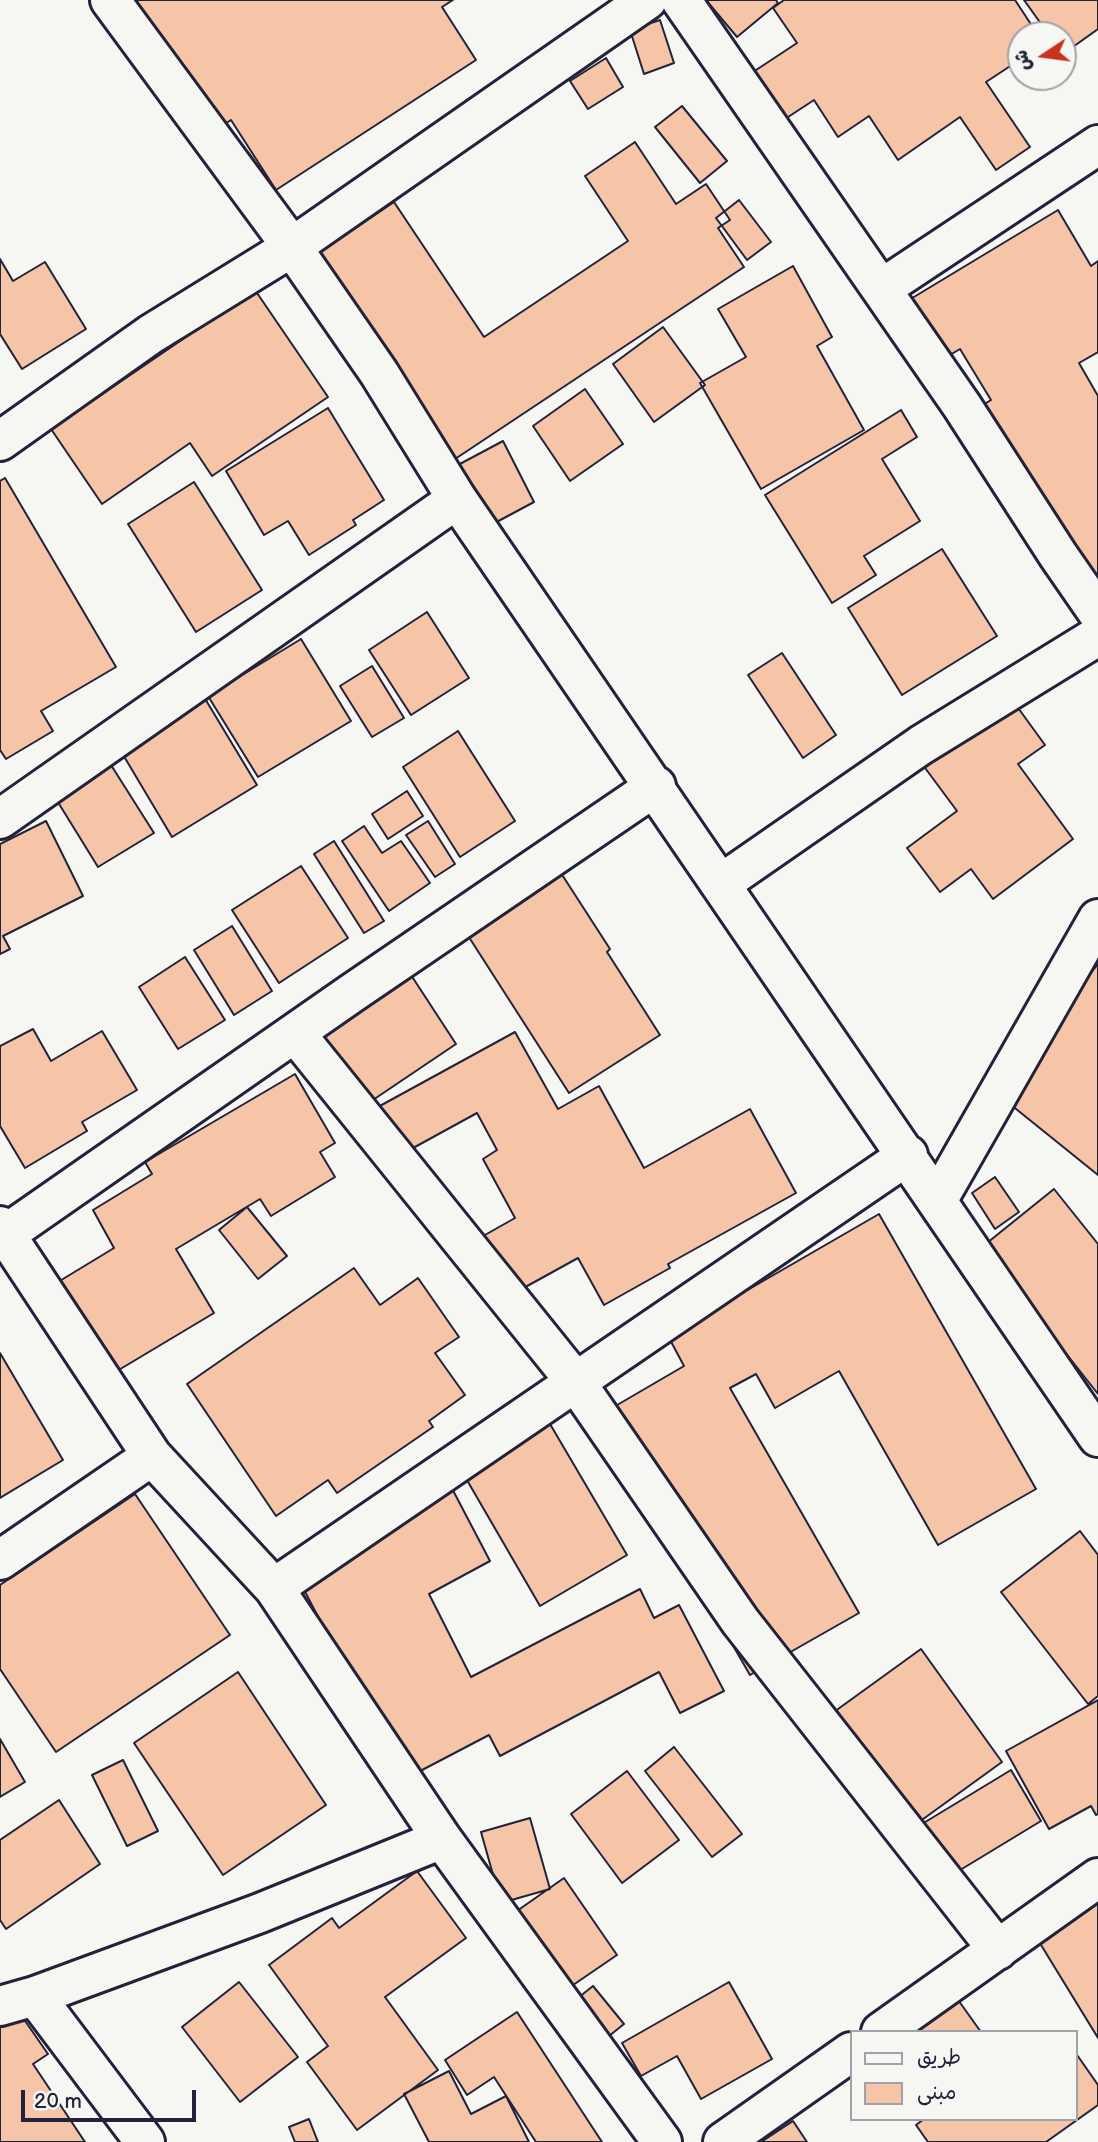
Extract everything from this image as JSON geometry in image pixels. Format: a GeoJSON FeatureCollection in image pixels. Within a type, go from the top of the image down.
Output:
{"type":"FeatureCollection","features":[{"type":"Feature","properties":{"kind":"street"},"geometry":{"type":"LineString","coordinates":[[110,0],[292,247],[379,373],[457,499],[656,786],[1098,1437]]}},
{"type":"Feature","properties":{"kind":"street"},"geometry":{"type":"LineString","coordinates":[[0,441],[150,334],[292,247],[647,0]]}},
{"type":"Feature","properties":{"kind":"street"},"geometry":{"type":"LineString","coordinates":[[681,0],[881,289],[1098,612]]}},
{"type":"Feature","properties":{"kind":"street"},"geometry":{"type":"LineString","coordinates":[[881,289],[1098,145]]}},
{"type":"Feature","properties":{"kind":"street"},"geometry":{"type":"LineString","coordinates":[[0,820],[457,499]]}},
{"type":"Feature","properties":{"kind":"street"},"geometry":{"type":"LineString","coordinates":[[722,883],[921,745],[1098,636]]}},
{"type":"Feature","properties":{"kind":"street"},"geometry":{"type":"LineString","coordinates":[[656,786],[3,1230],[152,1456],[274,1588],[442,1839],[662,2142]]}},
{"type":"Feature","properties":{"kind":"street"},"geometry":{"type":"LineString","coordinates":[[937,1201],[1098,919]]}},
{"type":"Feature","properties":{"kind":"street"},"geometry":{"type":"LineString","coordinates":[[295,1033],[575,1381],[740,1621],[998,1950]]}},
{"type":"Feature","properties":{"kind":"street"},"geometry":{"type":"LineString","coordinates":[[274,1588],[908,1155]]}},
{"type":"Feature","properties":{"kind":"street"},"geometry":{"type":"LineString","coordinates":[[0,1560],[152,1456]]}},
{"type":"Feature","properties":{"kind":"street"},"geometry":{"type":"LineString","coordinates":[[145,2142],[18,2001],[260,1913],[442,1839]]}},
{"type":"Feature","properties":{"kind":"street"},"geometry":{"type":"LineString","coordinates":[[884,2030],[1098,1878]]}},
{"type":"Feature","properties":{"kind":"street"},"geometry":{"type":"LineString","coordinates":[[723,2142],[850,2053]]}},
{"type":"Feature","properties":{"kind":"building"},"geometry":{"type":"Polygon","coordinates":[[[124,0],[453,0],[442,7],[476,60],[276,190],[231,120],[203,138],[124,0]]]}},
{"type":"Feature","properties":{"kind":"building"},"geometry":{"type":"Polygon","coordinates":[[[706,0],[776,0],[778,3],[737,37],[706,0]]]}},
{"type":"Feature","properties":{"kind":"building"},"geometry":{"type":"Polygon","coordinates":[[[784,0],[1015,0],[1029,21],[1007,21],[1007,68],[986,82],[1030,147],[996,170],[960,117],[898,160],[869,116],[838,137],[814,100],[779,123],[747,76],[797,43],[773,8],[784,0]]]}},
{"type":"Feature","properties":{"kind":"building"},"geometry":{"type":"Polygon","coordinates":[[[1024,0],[1098,0],[1098,29],[1077,44],[1077,21],[1039,21],[1024,0]]]}},
{"type":"Feature","properties":{"kind":"building"},"geometry":{"type":"Polygon","coordinates":[[[660,20],[674,63],[644,74],[630,30],[660,20]]]}},
{"type":"Feature","properties":{"kind":"building"},"geometry":{"type":"Polygon","coordinates":[[[606,58],[623,87],[588,109],[570,81],[606,58]]]}},
{"type":"Feature","properties":{"kind":"building"},"geometry":{"type":"Polygon","coordinates":[[[682,106],[727,161],[700,183],[655,127],[682,106]]]}},
{"type":"Feature","properties":{"kind":"building"},"geometry":{"type":"Polygon","coordinates":[[[635,142],[676,204],[706,184],[730,220],[718,228],[744,267],[443,467],[307,260],[394,202],[484,337],[628,241],[585,176],[635,142]]]}},
{"type":"Feature","properties":{"kind":"building"},"geometry":{"type":"Polygon","coordinates":[[[739,200],[771,242],[747,260],[716,218],[739,200]]]}},
{"type":"Feature","properties":{"kind":"building"},"geometry":{"type":"Polygon","coordinates":[[[1058,210],[1091,266],[1098,261],[1098,352],[1079,363],[1098,396],[1098,616],[970,413],[991,400],[960,349],[928,368],[894,309],[1058,210]]]}},
{"type":"Feature","properties":{"kind":"building"},"geometry":{"type":"Polygon","coordinates":[[[0,259],[13,281],[45,262],[86,329],[22,369],[0,334],[0,259]]]}},
{"type":"Feature","properties":{"kind":"building"},"geometry":{"type":"Polygon","coordinates":[[[793,266],[832,337],[817,346],[864,430],[761,489],[700,383],[746,357],[718,309],[793,266]]]}},
{"type":"Feature","properties":{"kind":"building"},"geometry":{"type":"Polygon","coordinates":[[[255,290],[328,397],[212,476],[190,443],[102,504],[51,429],[255,290]]]}},
{"type":"Feature","properties":{"kind":"building"},"geometry":{"type":"Polygon","coordinates":[[[663,327],[705,385],[654,422],[613,364],[663,327]]]}},
{"type":"Feature","properties":{"kind":"building"},"geometry":{"type":"Polygon","coordinates":[[[585,389],[623,444],[570,481],[533,426],[585,389]]]}},
{"type":"Feature","properties":{"kind":"building"},"geometry":{"type":"Polygon","coordinates":[[[328,408],[384,500],[353,520],[356,525],[309,555],[288,521],[264,535],[226,471],[328,408]]]}},
{"type":"Feature","properties":{"kind":"building"},"geometry":{"type":"Polygon","coordinates":[[[901,410],[917,437],[882,459],[920,521],[864,556],[876,575],[832,603],[765,495],[901,410]]]}},
{"type":"Feature","properties":{"kind":"building"},"geometry":{"type":"Polygon","coordinates":[[[503,441],[534,502],[491,525],[458,465],[503,441]]]}},
{"type":"Feature","properties":{"kind":"building"},"geometry":{"type":"Polygon","coordinates":[[[5,478],[116,667],[41,711],[53,731],[6,759],[0,750],[0,481],[5,478]]]}},
{"type":"Feature","properties":{"kind":"building"},"geometry":{"type":"Polygon","coordinates":[[[194,482],[262,590],[196,632],[128,524],[194,482]]]}},
{"type":"Feature","properties":{"kind":"building"},"geometry":{"type":"Polygon","coordinates":[[[942,549],[997,636],[902,695],[848,608],[942,549]]]}},
{"type":"Feature","properties":{"kind":"building"},"geometry":{"type":"Polygon","coordinates":[[[427,612],[469,678],[411,715],[369,650],[427,612]]]}},
{"type":"Feature","properties":{"kind":"building"},"geometry":{"type":"Polygon","coordinates":[[[301,639],[351,721],[258,777],[208,696],[301,639]]]}},
{"type":"Feature","properties":{"kind":"building"},"geometry":{"type":"Polygon","coordinates":[[[782,653],[836,735],[803,758],[748,675],[782,653]]]}},
{"type":"Feature","properties":{"kind":"building"},"geometry":{"type":"Polygon","coordinates":[[[372,666],[404,718],[372,737],[340,686],[372,666]]]}},
{"type":"Feature","properties":{"kind":"building"},"geometry":{"type":"Polygon","coordinates":[[[1000,683],[1045,745],[1018,764],[1073,839],[993,899],[971,869],[940,892],[907,848],[957,811],[911,749],[1000,683]]]}},
{"type":"Feature","properties":{"kind":"building"},"geometry":{"type":"Polygon","coordinates":[[[204,697],[257,785],[172,837],[119,748],[204,697]]]}},
{"type":"Feature","properties":{"kind":"building"},"geometry":{"type":"Polygon","coordinates":[[[458,731],[515,821],[460,857],[403,767],[458,731]]]}},
{"type":"Feature","properties":{"kind":"building"},"geometry":{"type":"Polygon","coordinates":[[[111,765],[154,833],[98,867],[56,799],[111,765]]]}},
{"type":"Feature","properties":{"kind":"building"},"geometry":{"type":"Polygon","coordinates":[[[407,791],[423,816],[388,839],[372,814],[407,791]]]}},
{"type":"Feature","properties":{"kind":"building"},"geometry":{"type":"Polygon","coordinates":[[[46,821],[83,896],[3,936],[10,949],[0,954],[0,844],[46,821]]]}},
{"type":"Feature","properties":{"kind":"building"},"geometry":{"type":"Polygon","coordinates":[[[428,821],[455,864],[435,877],[406,835],[428,821]]]}},
{"type":"Feature","properties":{"kind":"building"},"geometry":{"type":"Polygon","coordinates":[[[364,826],[382,853],[401,841],[430,883],[389,911],[342,841],[364,826]]]}},
{"type":"Feature","properties":{"kind":"building"},"geometry":{"type":"Polygon","coordinates":[[[334,841],[384,921],[364,933],[314,854],[334,841]]]}},
{"type":"Feature","properties":{"kind":"building"},"geometry":{"type":"Polygon","coordinates":[[[301,866],[348,938],[279,983],[232,910],[301,866]]]}},
{"type":"Feature","properties":{"kind":"building"},"geometry":{"type":"Polygon","coordinates":[[[559,870],[610,949],[607,952],[660,1035],[569,1093],[465,931],[559,870]]]}},
{"type":"Feature","properties":{"kind":"building"},"geometry":{"type":"Polygon","coordinates":[[[232,926],[272,991],[234,1015],[194,950],[232,926]]]}},
{"type":"Feature","properties":{"kind":"building"},"geometry":{"type":"Polygon","coordinates":[[[185,957],[225,1020],[178,1049],[139,987],[185,957]]]}},
{"type":"Feature","properties":{"kind":"building"},"geometry":{"type":"Polygon","coordinates":[[[1098,964],[1098,1175],[995,1092],[1098,964]]]}},
{"type":"Feature","properties":{"kind":"building"},"geometry":{"type":"Polygon","coordinates":[[[411,975],[456,1044],[364,1106],[319,1037],[411,975]]]}},
{"type":"Feature","properties":{"kind":"building"},"geometry":{"type":"Polygon","coordinates":[[[33,1029],[51,1061],[102,1031],[137,1090],[82,1122],[87,1131],[25,1168],[0,1126],[0,1046],[33,1029]]]}},
{"type":"Feature","properties":{"kind":"building"},"geometry":{"type":"Polygon","coordinates":[[[515,1032],[558,1109],[599,1086],[644,1168],[750,1109],[796,1193],[668,1264],[670,1268],[604,1305],[578,1258],[500,1301],[469,1244],[515,1218],[483,1159],[497,1150],[477,1113],[393,1159],[367,1113],[515,1032]]]}},
{"type":"Feature","properties":{"kind":"building"},"geometry":{"type":"Polygon","coordinates":[[[295,1074],[335,1143],[320,1152],[335,1177],[271,1216],[260,1199],[176,1249],[214,1313],[112,1374],[58,1282],[114,1248],[93,1210],[152,1174],[145,1162],[295,1074]]]}},
{"type":"Feature","properties":{"kind":"building"},"geometry":{"type":"Polygon","coordinates":[[[995,1177],[1019,1212],[995,1229],[972,1193],[995,1177]]]}},
{"type":"Feature","properties":{"kind":"building"},"geometry":{"type":"Polygon","coordinates":[[[1054,1189],[1098,1244],[1098,1394],[982,1247],[1054,1189]]]}},
{"type":"Feature","properties":{"kind":"building"},"geometry":{"type":"Polygon","coordinates":[[[247,1207],[287,1256],[258,1279],[219,1230],[247,1207]]]}},
{"type":"Feature","properties":{"kind":"building"},"geometry":{"type":"Polygon","coordinates":[[[879,1214],[1036,1489],[938,1545],[839,1371],[775,1408],[756,1374],[730,1388],[859,1613],[750,1675],[600,1415],[684,1366],[668,1336],[879,1214]]]}},
{"type":"Feature","properties":{"kind":"building"},"geometry":{"type":"Polygon","coordinates":[[[354,1268],[380,1305],[418,1278],[459,1337],[435,1353],[465,1395],[429,1421],[433,1427],[337,1493],[328,1480],[276,1516],[187,1384],[354,1268]]]}},
{"type":"Feature","properties":{"kind":"building"},"geometry":{"type":"Polygon","coordinates":[[[0,1353],[63,1460],[0,1498],[0,1353]]]}},
{"type":"Feature","properties":{"kind":"building"},"geometry":{"type":"Polygon","coordinates":[[[550,1424],[627,1555],[540,1606],[464,1475],[550,1424]]]}},
{"type":"Feature","properties":{"kind":"building"},"geometry":{"type":"Polygon","coordinates":[[[447,1479],[490,1561],[429,1594],[471,1677],[640,1589],[654,1618],[679,1605],[724,1691],[680,1713],[659,1672],[500,1756],[489,1735],[403,1780],[289,1561],[447,1479]]]}},
{"type":"Feature","properties":{"kind":"building"},"geometry":{"type":"Polygon","coordinates":[[[135,1494],[230,1635],[56,1752],[0,1669],[0,1585],[135,1494]]]}},
{"type":"Feature","properties":{"kind":"building"},"geometry":{"type":"Polygon","coordinates":[[[1080,1531],[1098,1555],[1098,1696],[1088,1704],[1001,1592],[1080,1531]]]}},
{"type":"Feature","properties":{"kind":"building"},"geometry":{"type":"Polygon","coordinates":[[[921,1649],[1002,1762],[890,1843],[809,1730],[921,1649]]]}},
{"type":"Feature","properties":{"kind":"building"},"geometry":{"type":"Polygon","coordinates":[[[238,1672],[326,1805],[223,1875],[134,1743],[238,1672]]]}},
{"type":"Feature","properties":{"kind":"building"},"geometry":{"type":"Polygon","coordinates":[[[1098,1700],[1098,1814],[1096,1815],[1091,1806],[1049,1829],[1006,1751],[1098,1700]]]}},
{"type":"Feature","properties":{"kind":"building"},"geometry":{"type":"Polygon","coordinates":[[[0,1739],[25,1782],[0,1797],[0,1739]]]}},
{"type":"Feature","properties":{"kind":"building"},"geometry":{"type":"Polygon","coordinates":[[[674,1747],[742,1834],[712,1857],[645,1771],[674,1747]]]}},
{"type":"Feature","properties":{"kind":"building"},"geometry":{"type":"Polygon","coordinates":[[[123,1760],[158,1831],[127,1846],[92,1775],[123,1760]]]}},
{"type":"Feature","properties":{"kind":"building"},"geometry":{"type":"Polygon","coordinates":[[[1011,1770],[1041,1821],[947,1878],[917,1827],[1011,1770]]]}},
{"type":"Feature","properties":{"kind":"building"},"geometry":{"type":"Polygon","coordinates":[[[627,1771],[679,1840],[622,1883],[571,1814],[627,1771]]]}},
{"type":"Feature","properties":{"kind":"building"},"geometry":{"type":"Polygon","coordinates":[[[59,1800],[100,1864],[6,1929],[0,1920],[0,1840],[59,1800]]]}},
{"type":"Feature","properties":{"kind":"building"},"geometry":{"type":"Polygon","coordinates":[[[530,1818],[550,1889],[501,1903],[481,1832],[530,1818]]]}},
{"type":"Feature","properties":{"kind":"building"},"geometry":{"type":"Polygon","coordinates":[[[417,1871],[466,1938],[385,1997],[438,2070],[357,2130],[307,2062],[328,2046],[269,1965],[332,1918],[339,1928],[417,1871]]]}},
{"type":"Feature","properties":{"kind":"building"},"geometry":{"type":"Polygon","coordinates":[[[564,1878],[617,1955],[557,1996],[504,1920],[564,1878]]]}},
{"type":"Feature","properties":{"kind":"building"},"geometry":{"type":"Polygon","coordinates":[[[1098,1885],[1098,2038],[1030,1927],[1098,1885]]]}},
{"type":"Feature","properties":{"kind":"building"},"geometry":{"type":"Polygon","coordinates":[[[239,1982],[298,2057],[240,2102],[182,2027],[239,1982]]]}},
{"type":"Feature","properties":{"kind":"building"},"geometry":{"type":"Polygon","coordinates":[[[729,1982],[772,2059],[701,2099],[677,2056],[641,2076],[622,2043],[729,1982]]]}},
{"type":"Feature","properties":{"kind":"building"},"geometry":{"type":"Polygon","coordinates":[[[946,1983],[980,2030],[882,2030],[946,1983]]]}},
{"type":"Feature","properties":{"kind":"building"},"geometry":{"type":"Polygon","coordinates":[[[593,1986],[624,2024],[599,2044],[569,2005],[593,1986]]]}},
{"type":"Feature","properties":{"kind":"building"},"geometry":{"type":"Polygon","coordinates":[[[14,2005],[48,2054],[33,2064],[85,2142],[0,2142],[0,2015],[14,2005]]]}},
{"type":"Feature","properties":{"kind":"building"},"geometry":{"type":"Polygon","coordinates":[[[517,2012],[602,2142],[536,2142],[494,2077],[467,2095],[445,2060],[517,2012]]]}},
{"type":"Feature","properties":{"kind":"building"},"geometry":{"type":"Polygon","coordinates":[[[1077,2055],[1098,2085],[1098,2105],[1077,2120],[1077,2055]]]}},
{"type":"Feature","properties":{"kind":"building"},"geometry":{"type":"Polygon","coordinates":[[[449,2071],[471,2114],[506,2096],[529,2142],[429,2142],[404,2094],[449,2071]]]}},
{"type":"Feature","properties":{"kind":"building"},"geometry":{"type":"Polygon","coordinates":[[[309,2119],[318,2142],[295,2142],[289,2127],[309,2119]]]}},
{"type":"Feature","properties":{"kind":"building"},"geometry":{"type":"Polygon","coordinates":[[[793,2121],[807,2142],[761,2142],[793,2121]]]}},
{"type":"Feature","properties":{"kind":"building"},"geometry":{"type":"Polygon","coordinates":[[[921,2121],[1076,2121],[1046,2142],[928,2142],[916,2125],[921,2121]]]}}]}
